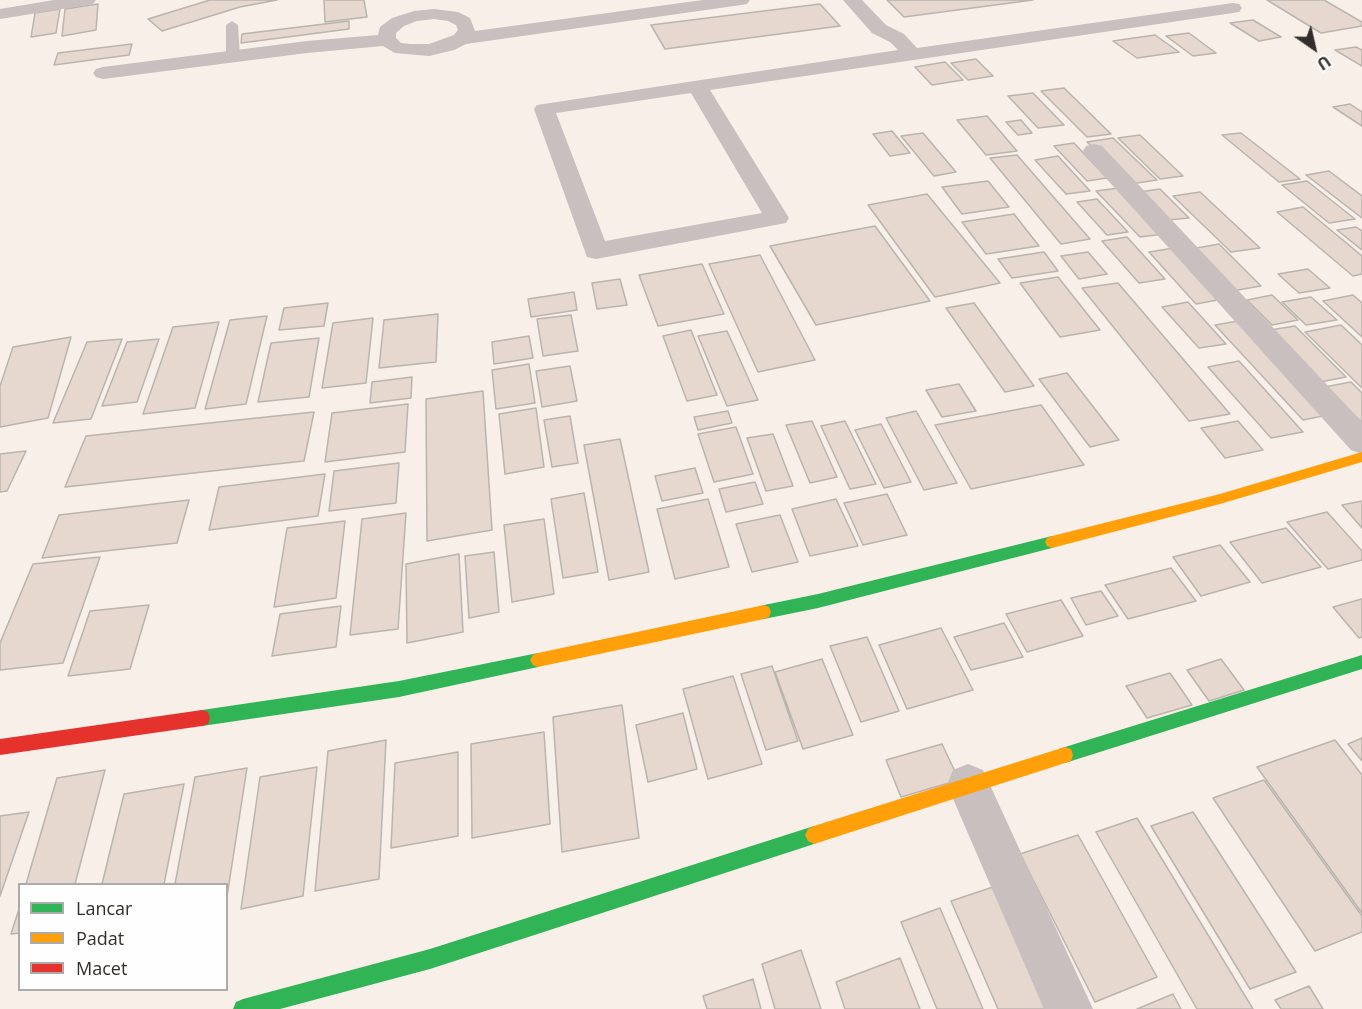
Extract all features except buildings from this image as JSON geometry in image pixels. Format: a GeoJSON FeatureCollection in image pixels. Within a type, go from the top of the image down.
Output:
{"type":"FeatureCollection","features":[{"type":"Feature","properties":{"kind":"street"},"geometry":{"type":"LineString","coordinates":[[0,14],[62,2],[87,0]]}},
{"type":"Feature","properties":{"kind":"street"},"geometry":{"type":"LineString","coordinates":[[103,73],[387,40],[395,47],[429,50],[447,46],[462,30],[637,5],[741,0]]}},
{"type":"Feature","properties":{"kind":"street"},"geometry":{"type":"LineString","coordinates":[[852,0],[879,29],[897,38],[912,54]]}},
{"type":"Feature","properties":{"kind":"street"},"geometry":{"type":"LineString","coordinates":[[697,86],[777,218],[596,251],[544,108],[1233,8]]}},
{"type":"Feature","properties":{"kind":"street"},"geometry":{"type":"LineString","coordinates":[[387,40],[387,31],[398,22],[414,16],[434,14],[452,16],[462,30]]}},
{"type":"Feature","properties":{"kind":"street"},"geometry":{"type":"LineString","coordinates":[[892,16],[899,25],[897,38]]}},
{"type":"Feature","properties":{"kind":"street"},"geometry":{"type":"LineString","coordinates":[[1094,151],[1362,442]]}},
{"type":"Feature","properties":{"kind":"street"},"geometry":{"type":"LineString","coordinates":[[0,747],[399,689],[818,602],[1220,499],[1362,457]]}},
{"type":"Feature","properties":{"kind":"street"},"geometry":{"type":"LineString","coordinates":[[260,1007],[430,959],[968,785],[1362,663]]}},
{"type":"Feature","properties":{"kind":"street"},"geometry":{"type":"LineString","coordinates":[[968,785],[1069,1009]]}},
{"type":"Feature","properties":{"kind":"lane"},"geometry":{"type":"LineString","coordinates":[[232,25],[233,57]]}},
{"type":"Feature","properties":{"kind":"traffic: fast"},"geometry":{"type":"LineString","coordinates":[[764,612],[818,601],[1052,542]]}},
{"type":"Feature","properties":{"kind":"traffic: fast"},"geometry":{"type":"LineString","coordinates":[[202,718],[399,689],[538,660]]}},
{"type":"Feature","properties":{"kind":"traffic: fast"},"geometry":{"type":"LineString","coordinates":[[1065,755],[1362,662]]}},
{"type":"Feature","properties":{"kind":"traffic: fast"},"geometry":{"type":"LineString","coordinates":[[243,1009],[430,959],[814,835]]}},
{"type":"Feature","properties":{"kind":"traffic: slow"},"geometry":{"type":"LineString","coordinates":[[1052,542],[1220,499],[1362,457]]}},
{"type":"Feature","properties":{"kind":"traffic: slow"},"geometry":{"type":"LineString","coordinates":[[538,660],[764,612]]}},
{"type":"Feature","properties":{"kind":"traffic: slow"},"geometry":{"type":"LineString","coordinates":[[814,835],[1065,755]]}},
{"type":"Feature","properties":{"kind":"traffic: jam"},"geometry":{"type":"LineString","coordinates":[[0,747],[202,718]]}}]}
